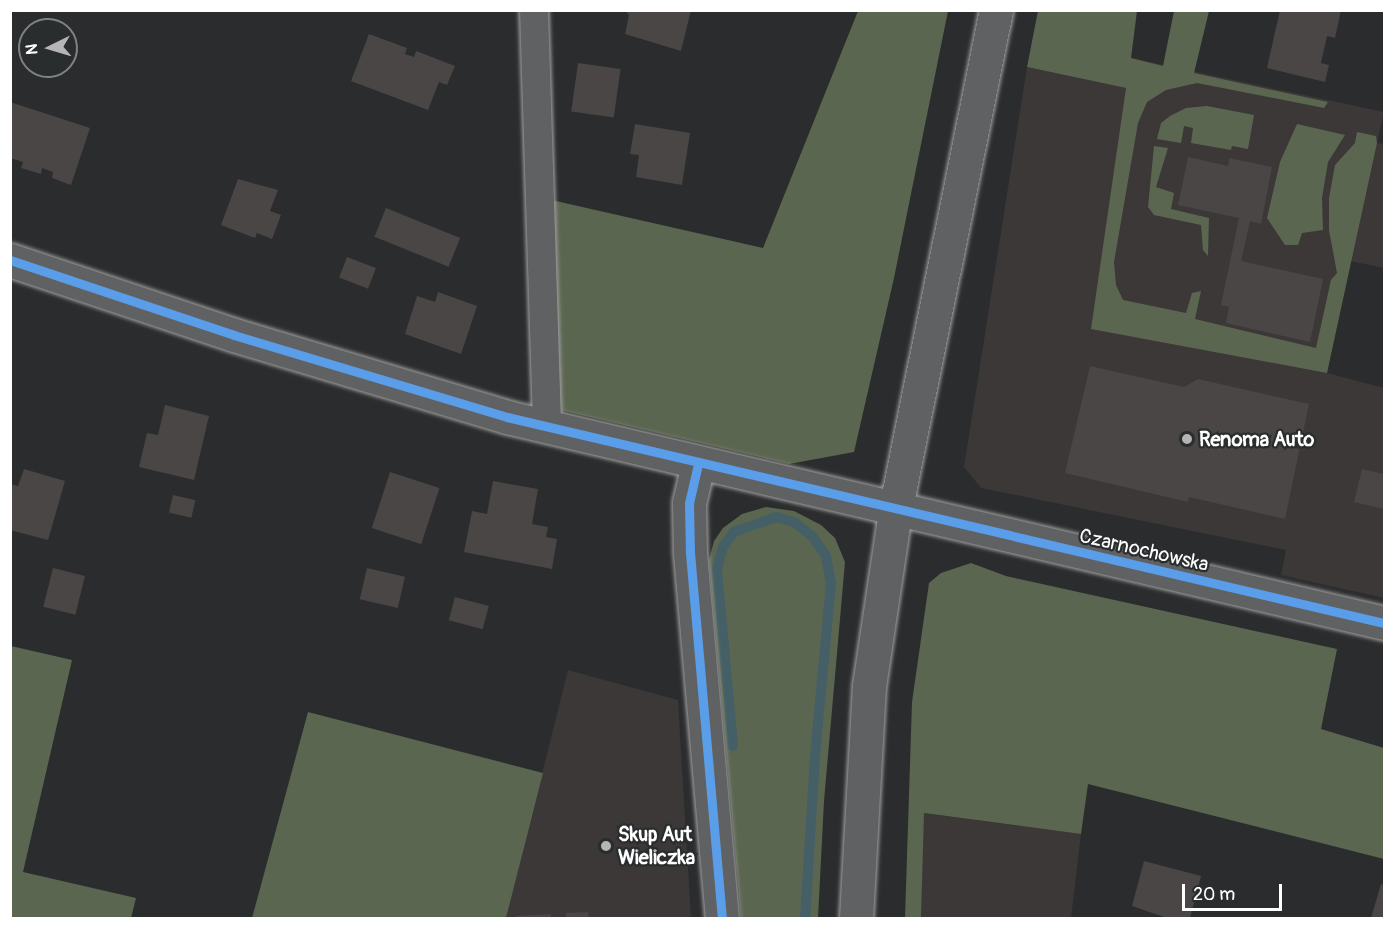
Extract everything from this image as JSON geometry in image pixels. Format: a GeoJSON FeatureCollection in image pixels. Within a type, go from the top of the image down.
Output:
{"type":"FeatureCollection","features":[{"type":"Feature","properties":{"kind":"street"},"geometry":{"type":"LineString","coordinates":[[534,10],[547,426]]}},
{"type":"Feature","properties":{"kind":"street"},"geometry":{"type":"LineString","coordinates":[[856,918],[869,686],[895,511],[996,10]]}},
{"type":"Feature","properties":{"kind":"street","name":"Czarnochowska"},"geometry":{"type":"LineString","coordinates":[[10,260],[245,338],[547,426],[895,511],[1384,623]]}},
{"type":"Feature","properties":{"kind":"street"},"geometry":{"type":"LineString","coordinates":[[698,464],[689,503],[690,553],[722,918]]}},
{"type":"Feature","properties":{"kind":"shaded area"},"geometry":{"type":"Polygon","coordinates":[[[1131,58],[1384,112],[1377,143],[1384,144],[1384,268],[1350,261],[1327,373],[1384,388],[1384,598],[1281,575],[1286,550],[981,488],[964,467],[1027,67],[1126,88],[1131,58]]]}},
{"type":"Feature","properties":{"kind":"shaded area","name":"Skup Aut Wieliczka"},"geometry":{"type":"Polygon","coordinates":[[[568,670],[678,700],[691,918],[506,918],[568,670]]]}},
{"type":"Feature","properties":{"kind":"shaded area"},"geometry":{"type":"Polygon","coordinates":[[[923,813],[1081,834],[1071,918],[921,918],[923,813]]]}},
{"type":"Feature","properties":{"kind":"green space"},"geometry":{"type":"Polygon","coordinates":[[[858,11],[948,11],[894,278],[854,452],[789,464],[556,409],[547,199],[763,248],[858,11]]]}},
{"type":"Feature","properties":{"kind":"green space"},"geometry":{"type":"Polygon","coordinates":[[[1038,11],[1137,11],[1131,58],[1163,66],[1174,11],[1209,11],[1194,73],[1328,102],[1324,108],[1197,83],[1166,90],[1147,102],[1138,123],[1114,262],[1116,285],[1123,300],[1186,313],[1192,293],[1201,291],[1195,319],[1316,348],[1331,280],[1337,273],[1329,230],[1329,198],[1335,165],[1355,143],[1357,132],[1376,136],[1377,143],[1327,373],[1091,329],[1126,88],[1027,67],[1038,11]]]}},
{"type":"Feature","properties":{"kind":"green space"},"geometry":{"type":"Polygon","coordinates":[[[1207,106],[1254,115],[1248,149],[1232,146],[1231,150],[1191,143],[1193,128],[1184,126],[1181,143],[1157,139],[1161,123],[1170,116],[1186,108],[1207,106]]]}},
{"type":"Feature","properties":{"kind":"green space"},"geometry":{"type":"Polygon","coordinates":[[[1297,124],[1345,135],[1328,162],[1322,198],[1323,230],[1302,233],[1298,245],[1285,245],[1267,218],[1280,162],[1297,124]]]}},
{"type":"Feature","properties":{"kind":"green space"},"geometry":{"type":"Polygon","coordinates":[[[1154,146],[1168,148],[1156,187],[1174,193],[1171,209],[1209,218],[1208,256],[1203,250],[1201,225],[1154,215],[1148,207],[1154,146]]]}},
{"type":"Feature","properties":{"kind":"green space"},"geometry":{"type":"Polygon","coordinates":[[[766,507],[794,511],[821,525],[835,538],[845,562],[824,801],[818,918],[741,918],[709,560],[714,541],[723,528],[742,514],[766,507]]]}},
{"type":"Feature","properties":{"kind":"green space"},"geometry":{"type":"Polygon","coordinates":[[[971,563],[1006,576],[1337,649],[1321,729],[1384,748],[1384,859],[1088,784],[1081,834],[924,813],[921,918],[905,918],[912,702],[929,583],[941,573],[971,563]]]}},
{"type":"Feature","properties":{"kind":"green space"},"geometry":{"type":"Polygon","coordinates":[[[11,646],[72,660],[23,872],[136,898],[131,918],[11,918],[11,646]]]}},
{"type":"Feature","properties":{"kind":"green space"},"geometry":{"type":"Polygon","coordinates":[[[308,712],[543,773],[506,918],[252,918],[308,712]]]}},
{"type":"Feature","properties":{"kind":"building"},"geometry":{"type":"Polygon","coordinates":[[[625,10],[691,10],[681,51],[625,34],[629,15],[625,10]]]}},
{"type":"Feature","properties":{"kind":"building"},"geometry":{"type":"Polygon","coordinates":[[[1280,10],[1341,10],[1335,38],[1327,36],[1321,63],[1329,65],[1325,82],[1267,68],[1280,10]]]}},
{"type":"Feature","properties":{"kind":"building"},"geometry":{"type":"Polygon","coordinates":[[[369,34],[407,48],[405,54],[414,57],[416,51],[455,66],[447,85],[439,82],[428,110],[351,81],[369,34]]]}},
{"type":"Feature","properties":{"kind":"building"},"geometry":{"type":"Polygon","coordinates":[[[578,63],[621,69],[614,118],[571,112],[578,63]]]}},
{"type":"Feature","properties":{"kind":"building"},"geometry":{"type":"Polygon","coordinates":[[[10,102],[90,128],[71,185],[52,178],[53,172],[42,168],[41,174],[21,168],[23,162],[10,158],[10,102]]]}},
{"type":"Feature","properties":{"kind":"building"},"geometry":{"type":"Polygon","coordinates":[[[635,124],[690,133],[682,185],[636,177],[639,155],[630,154],[635,124]]]}},
{"type":"Feature","properties":{"kind":"building"},"geometry":{"type":"Polygon","coordinates":[[[1188,157],[1228,166],[1229,158],[1272,167],[1261,224],[1250,221],[1241,261],[1323,279],[1310,342],[1226,323],[1229,307],[1221,305],[1239,218],[1178,205],[1188,157]]]}},
{"type":"Feature","properties":{"kind":"building"},"geometry":{"type":"Polygon","coordinates":[[[238,179],[278,190],[270,211],[281,215],[272,239],[257,233],[255,238],[221,225],[238,179]]]}},
{"type":"Feature","properties":{"kind":"building"},"geometry":{"type":"Polygon","coordinates":[[[386,208],[460,238],[449,267],[374,237],[386,208]]]}},
{"type":"Feature","properties":{"kind":"building"},"geometry":{"type":"Polygon","coordinates":[[[347,257],[376,268],[368,289],[339,278],[347,257]]]}},
{"type":"Feature","properties":{"kind":"building"},"geometry":{"type":"Polygon","coordinates":[[[438,292],[477,306],[461,354],[405,334],[417,296],[435,302],[438,292]]]}},
{"type":"Feature","properties":{"kind":"building","name":"Renoma Auto"},"geometry":{"type":"Polygon","coordinates":[[[1090,366],[1184,387],[1198,379],[1309,404],[1285,519],[1189,497],[1188,502],[1065,473],[1090,366]]]}},
{"type":"Feature","properties":{"kind":"building"},"geometry":{"type":"Polygon","coordinates":[[[165,405],[209,416],[194,480],[139,467],[147,433],[158,435],[165,405]]]}},
{"type":"Feature","properties":{"kind":"building"},"geometry":{"type":"Polygon","coordinates":[[[24,469],[65,481],[48,540],[10,530],[10,484],[18,486],[24,469]]]}},
{"type":"Feature","properties":{"kind":"building"},"geometry":{"type":"Polygon","coordinates":[[[1362,469],[1384,474],[1384,509],[1354,502],[1362,469]]]}},
{"type":"Feature","properties":{"kind":"building"},"geometry":{"type":"Polygon","coordinates":[[[390,472],[439,488],[421,544],[372,528],[390,472]]]}},
{"type":"Feature","properties":{"kind":"building"},"geometry":{"type":"Polygon","coordinates":[[[493,481],[538,489],[532,524],[548,527],[546,537],[557,539],[552,569],[464,552],[472,511],[487,514],[493,481]]]}},
{"type":"Feature","properties":{"kind":"building"},"geometry":{"type":"Polygon","coordinates":[[[173,495],[195,500],[191,518],[169,513],[173,495]]]}},
{"type":"Feature","properties":{"kind":"building"},"geometry":{"type":"Polygon","coordinates":[[[53,568],[85,576],[75,615],[43,607],[53,568]]]}},
{"type":"Feature","properties":{"kind":"building"},"geometry":{"type":"Polygon","coordinates":[[[367,568],[405,577],[398,608],[360,599],[367,568]]]}},
{"type":"Feature","properties":{"kind":"building"},"geometry":{"type":"Polygon","coordinates":[[[455,597],[489,606],[483,629],[449,620],[455,597]]]}},
{"type":"Feature","properties":{"kind":"building"},"geometry":{"type":"Polygon","coordinates":[[[1144,861],[1201,876],[1190,918],[1167,918],[1132,906],[1144,861]]]}},
{"type":"Feature","properties":{"kind":"building"},"geometry":{"type":"Polygon","coordinates":[[[1381,884],[1384,885],[1384,918],[1371,918],[1381,884]]]}},
{"type":"Feature","properties":{"kind":"building"},"geometry":{"type":"Polygon","coordinates":[[[588,912],[589,918],[566,918],[566,913],[588,912]]]}},
{"type":"Feature","properties":{"kind":"building"},"geometry":{"type":"Polygon","coordinates":[[[551,914],[551,918],[516,918],[516,916],[551,914]]]}},
{"type":"Feature","properties":{"kind":"waterway"},"geometry":{"type":"LineString","coordinates":[[733,746],[717,569],[723,547],[734,532],[776,517],[794,522],[813,537],[826,556],[831,583],[815,756],[805,918]]}},
{"type":"Feature","properties":{"kind":"cycle path"},"geometry":{"type":"LineString","coordinates":[[10,260],[234,335],[507,417],[1384,623]]}},
{"type":"Feature","properties":{"kind":"cycle path"},"geometry":{"type":"LineString","coordinates":[[698,464],[689,503],[690,553],[722,918]]}},
{"type":"Feature","properties":{"kind":"place","name":"Renoma Auto"},"geometry":{"type":"Point","coordinates":[1187,439]}},
{"type":"Feature","properties":{"kind":"place","name":"Skup Aut Wieliczka"},"geometry":{"type":"Point","coordinates":[606,846]}}]}
